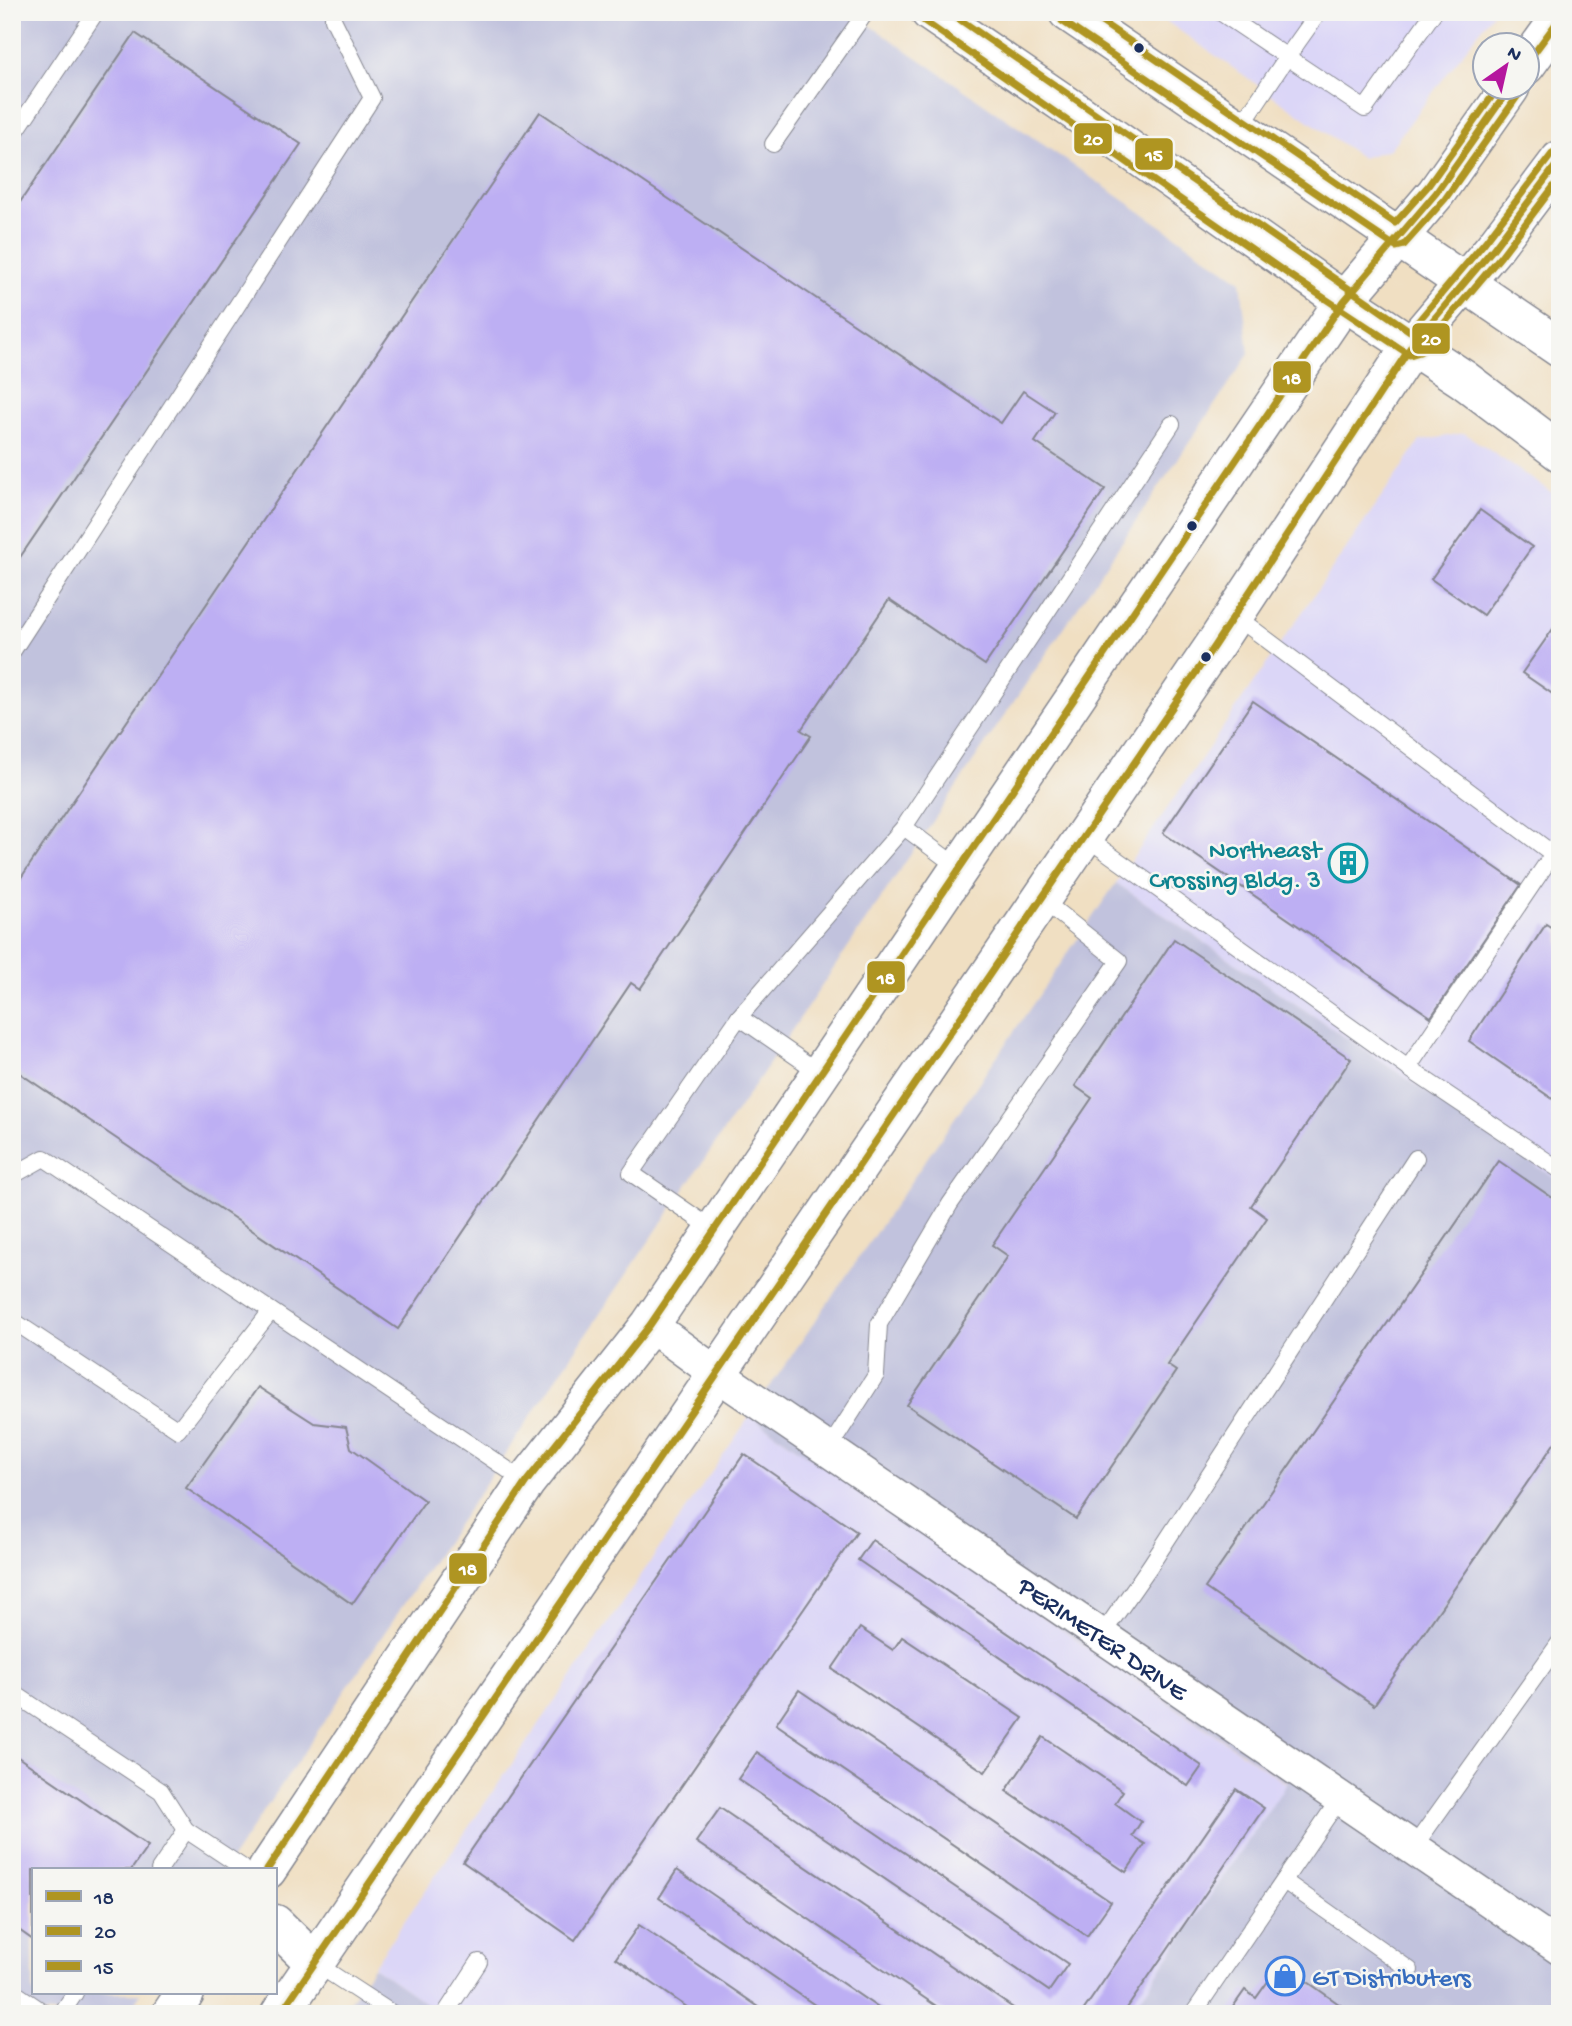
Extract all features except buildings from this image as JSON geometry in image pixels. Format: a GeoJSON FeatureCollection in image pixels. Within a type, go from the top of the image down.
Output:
{"type":"FeatureCollection","features":[{"type":"Feature","properties":{"kind":"main road"},"geometry":{"type":"LineString","coordinates":[[930,12],[1344,301],[1463,379],[1560,452]]}},
{"type":"Feature","properties":{"kind":"main road"},"geometry":{"type":"LineString","coordinates":[[1068,12],[1560,348]]}},
{"type":"Feature","properties":{"kind":"main road"},"geometry":{"type":"LineString","coordinates":[[1540,46],[1560,18]]}},
{"type":"Feature","properties":{"kind":"main road"},"geometry":{"type":"LineString","coordinates":[[268,1868],[526,1482],[650,1325],[1344,301],[1436,193],[1500,102]]}},
{"type":"Feature","properties":{"kind":"main road"},"geometry":{"type":"LineString","coordinates":[[280,2014],[1234,615],[1412,345],[1493,248],[1560,160]]}},
{"type":"Feature","properties":{"kind":"main road"},"geometry":{"type":"LineString","coordinates":[[276,1925],[315,1963]]}},
{"type":"Feature","properties":{"kind":"main road"},"geometry":{"type":"LineString","coordinates":[[171,2014],[184,1994]]}},
{"type":"Feature","properties":{"kind":"street","name":"PERIMETER DRIVE"},"geometry":{"type":"LineString","coordinates":[[650,1325],[716,1374],[1560,1948]]}},
{"type":"Feature","properties":{"kind":"lane"},"geometry":{"type":"LineString","coordinates":[[12,137],[96,12]]}},
{"type":"Feature","properties":{"kind":"lane"},"geometry":{"type":"LineString","coordinates":[[12,652],[372,97],[333,19],[333,12]]}},
{"type":"Feature","properties":{"kind":"lane"},"geometry":{"type":"LineString","coordinates":[[773,144],[866,12]]}},
{"type":"Feature","properties":{"kind":"lane"},"geometry":{"type":"LineString","coordinates":[[1220,12],[1365,109],[1434,12]]}},
{"type":"Feature","properties":{"kind":"lane"},"geometry":{"type":"LineString","coordinates":[[1239,129],[1319,12]]}},
{"type":"Feature","properties":{"kind":"lane"},"geometry":{"type":"LineString","coordinates":[[714,1230],[631,1173],[739,1017],[904,827],[1172,424]]}},
{"type":"Feature","properties":{"kind":"lane"},"geometry":{"type":"LineString","coordinates":[[1234,615],[1557,852],[1408,1068]]}},
{"type":"Feature","properties":{"kind":"lane"},"geometry":{"type":"LineString","coordinates":[[904,827],[959,868]]}},
{"type":"Feature","properties":{"kind":"lane"},"geometry":{"type":"LineString","coordinates":[[1084,836],[1408,1068],[1560,1170]]}},
{"type":"Feature","properties":{"kind":"lane"},"geometry":{"type":"LineString","coordinates":[[828,1450],[876,1375],[879,1324],[943,1216],[1119,961],[1041,899]]}},
{"type":"Feature","properties":{"kind":"lane"},"geometry":{"type":"LineString","coordinates":[[739,1017],[820,1073]]}},
{"type":"Feature","properties":{"kind":"lane"},"geometry":{"type":"LineString","coordinates":[[12,1176],[44,1158],[526,1482]]}},
{"type":"Feature","properties":{"kind":"lane"},"geometry":{"type":"LineString","coordinates":[[1101,1636],[1150,1566],[1416,1158]]}},
{"type":"Feature","properties":{"kind":"lane"},"geometry":{"type":"LineString","coordinates":[[12,1320],[178,1430],[271,1311]]}},
{"type":"Feature","properties":{"kind":"lane"},"geometry":{"type":"LineString","coordinates":[[1413,1848],[1560,1642]]}},
{"type":"Feature","properties":{"kind":"lane"},"geometry":{"type":"LineString","coordinates":[[12,1692],[162,1791],[186,1830],[242,1868]]}},
{"type":"Feature","properties":{"kind":"lane"},"geometry":{"type":"LineString","coordinates":[[1193,2014],[1340,1798]]}},
{"type":"Feature","properties":{"kind":"lane"},"geometry":{"type":"LineString","coordinates":[[160,1868],[186,1830]]}},
{"type":"Feature","properties":{"kind":"lane"},"geometry":{"type":"LineString","coordinates":[[1284,1881],[1410,1970]]}},
{"type":"Feature","properties":{"kind":"lane"},"geometry":{"type":"LineString","coordinates":[[445,2014],[479,1962]]}},
{"type":"Feature","properties":{"kind":"lane"},"geometry":{"type":"LineString","coordinates":[[315,1963],[393,2014]]}},
{"type":"Feature","properties":{"kind":"lane"},"geometry":{"type":"LineString","coordinates":[[12,1991],[46,2014]]}},
{"type":"Feature","properties":{"kind":"lane"},"geometry":{"type":"LineString","coordinates":[[61,2014],[74,1994]]}},
{"type":"Feature","properties":{"kind":"shaded area"},"geometry":{"type":"Polygon","coordinates":[[[12,12],[851,12],[1241,281],[1249,354],[225,1868],[32,1868],[32,1994],[140,1994],[127,2014],[12,2014],[12,12]]]}},
{"type":"Feature","properties":{"kind":"shaded area"},"geometry":{"type":"Polygon","coordinates":[[[1153,12],[1494,12],[1479,32],[1470,32],[1470,44],[1390,149],[1362,158],[1153,12]]]}},
{"type":"Feature","properties":{"kind":"shaded area"},"geometry":{"type":"Polygon","coordinates":[[[1464,433],[1560,498],[1560,1182],[1116,883],[1420,441],[1464,433]]]}},
{"type":"Feature","properties":{"kind":"shaded area"},"geometry":{"type":"Polygon","coordinates":[[[1116,883],[1560,1182],[1560,2014],[1130,2014],[1287,1783],[750,1416],[1116,883]]]}},
{"type":"Feature","properties":{"kind":"shaded area"},"geometry":{"type":"Polygon","coordinates":[[[750,1416],[1287,1784],[1130,2014],[441,2014],[373,1967],[750,1416]]]}},
{"type":"Feature","properties":{"kind":"shaded area"},"geometry":{"type":"Polygon","coordinates":[[[373,1967],[441,2014],[341,2014],[373,1967]]]}},
{"type":"Feature","properties":{"kind":"transit line","name":"15"},"geometry":{"type":"LineString","coordinates":[[949,12],[1410,331],[1485,242],[1552,154]]}},
{"type":"Feature","properties":{"kind":"transit line","name":"15"},"geometry":{"type":"LineString","coordinates":[[1087,12],[1395,223],[1428,186],[1488,102]]}},
{"type":"Feature","properties":{"kind":"transit line","name":"18"},"geometry":{"type":"LineString","coordinates":[[1540,45],[1560,18]]}},
{"type":"Feature","properties":{"kind":"transit line","name":"20"},"geometry":{"type":"LineString","coordinates":[[924,21],[1285,272],[1410,355],[1420,352],[1501,256],[1560,178]]}},
{"type":"Feature","properties":{"kind":"transit line","name":"20"},"geometry":{"type":"LineString","coordinates":[[1062,21],[1396,247],[1404,245],[1445,199],[1513,102]]}},
{"type":"Feature","properties":{"kind":"transit line","name":"18"},"geometry":{"type":"LineString","coordinates":[[268,1868],[526,1482],[650,1325],[1344,301],[1436,193],[1500,102]]}},
{"type":"Feature","properties":{"kind":"transit line","name":"18"},"geometry":{"type":"LineString","coordinates":[[280,2014],[1214,646],[1412,345],[1493,249],[1560,160]]}},
{"type":"Feature","properties":{"kind":"place","name":"Northeast Crossing Bldg. 3"},"geometry":{"type":"Point","coordinates":[1348,863]}},
{"type":"Feature","properties":{"kind":"place","name":"GT Distributers"},"geometry":{"type":"Point","coordinates":[1285,1976]}}]}
